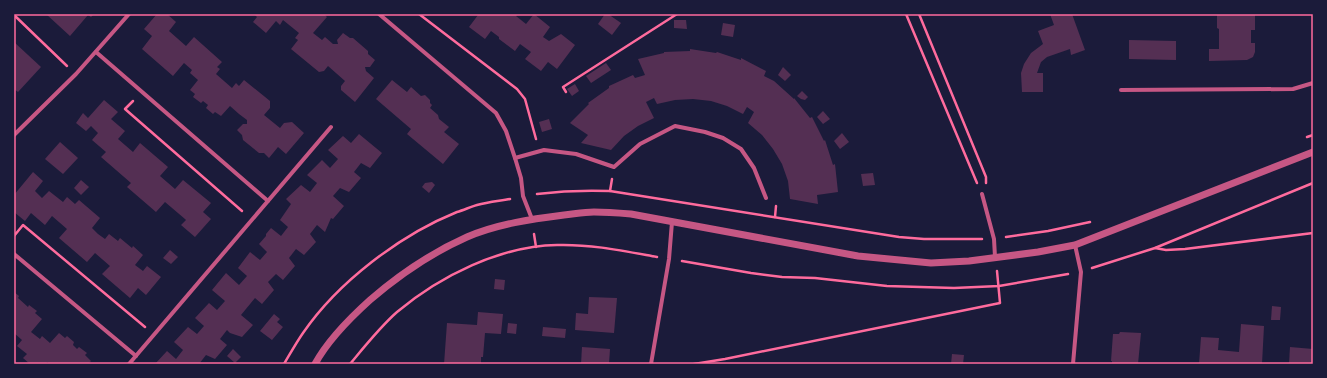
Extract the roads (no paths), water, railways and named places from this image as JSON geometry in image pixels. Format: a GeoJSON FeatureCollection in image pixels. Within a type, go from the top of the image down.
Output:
{"type":"FeatureCollection","features":[{"type":"Feature","properties":{"kind":"street"},"geometry":{"type":"LineString","coordinates":[[14,135],[76,74],[129,14]]}},
{"type":"Feature","properties":{"kind":"street"},"geometry":{"type":"LineString","coordinates":[[379,14],[496,113],[506,131],[532,219]]}},
{"type":"Feature","properties":{"kind":"street"},"geometry":{"type":"LineString","coordinates":[[96,52],[268,200]]}},
{"type":"Feature","properties":{"kind":"street"},"geometry":{"type":"LineString","coordinates":[[1120,90],[1294,89],[1313,83]]}},
{"type":"Feature","properties":{"kind":"street"},"geometry":{"type":"LineString","coordinates":[[515,158],[544,150],[576,154],[614,167],[640,144],[674,126],[705,132],[723,138],[741,149],[754,168],[766,198]]}},
{"type":"Feature","properties":{"kind":"street"},"geometry":{"type":"LineString","coordinates":[[129,364],[331,127]]}},
{"type":"Feature","properties":{"kind":"street"},"geometry":{"type":"LineString","coordinates":[[315,364],[334,337],[355,314],[382,290],[411,268],[467,237],[490,229],[532,219],[593,212],[631,214],[858,256],[931,263],[968,261],[1038,252],[1075,245],[1313,152]]}},
{"type":"Feature","properties":{"kind":"street"},"geometry":{"type":"LineString","coordinates":[[982,194],[994,239],[995,257]]}},
{"type":"Feature","properties":{"kind":"street"},"geometry":{"type":"LineString","coordinates":[[651,364],[670,259],[672,222]]}},
{"type":"Feature","properties":{"kind":"street"},"geometry":{"type":"LineString","coordinates":[[1073,364],[1081,272],[1075,245]]}},
{"type":"Feature","properties":{"kind":"street"},"geometry":{"type":"LineString","coordinates":[[14,254],[136,356]]}}]}
